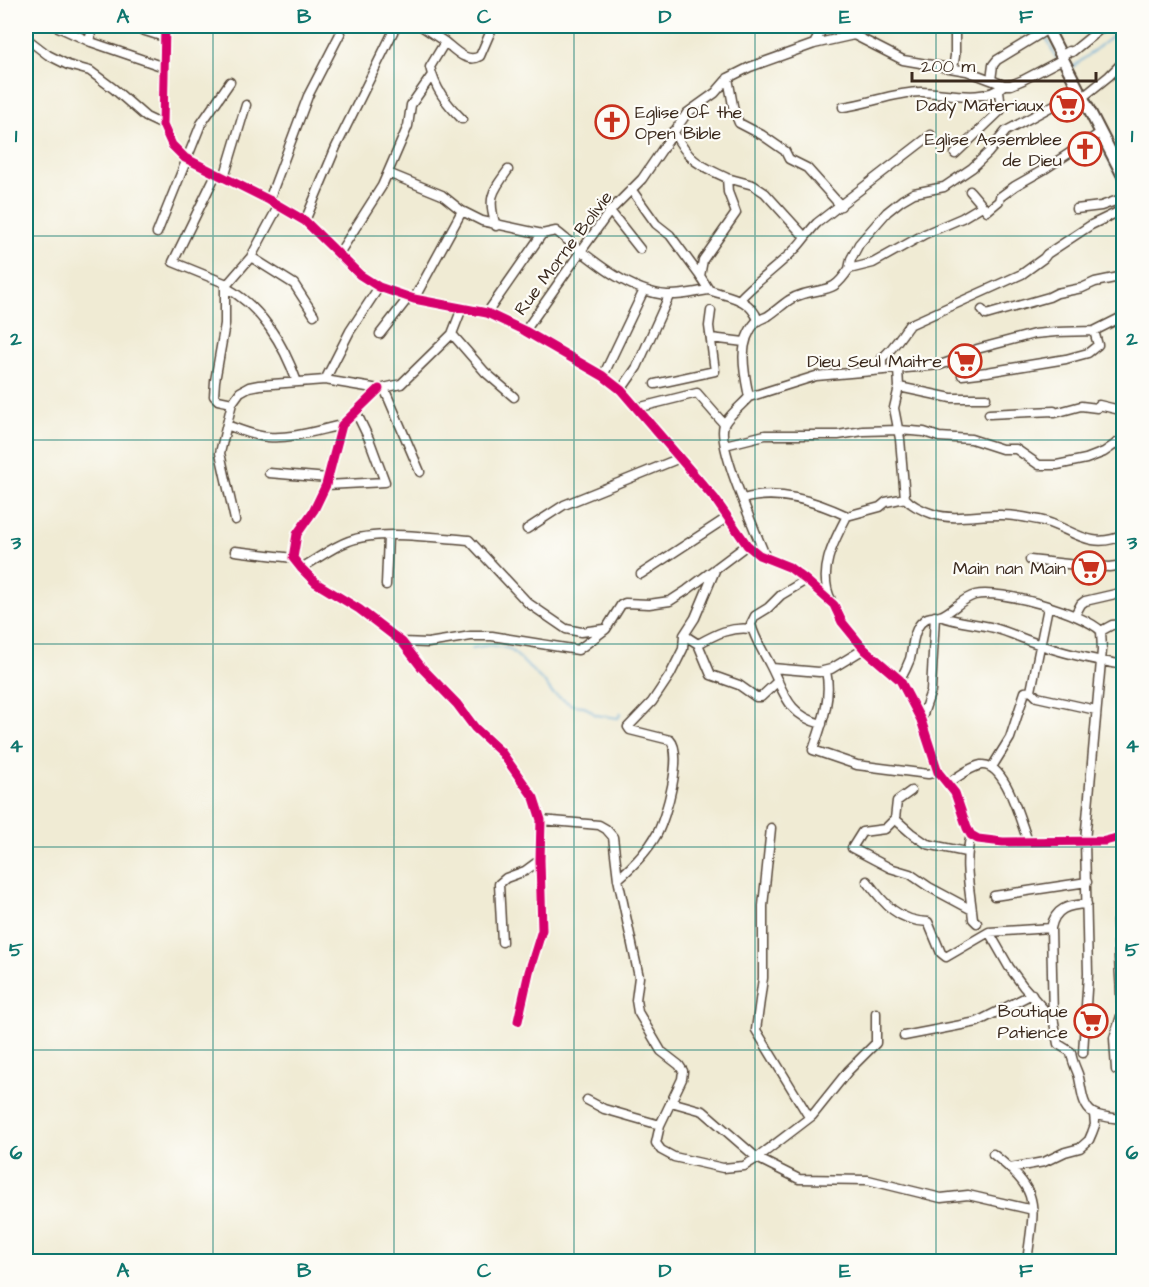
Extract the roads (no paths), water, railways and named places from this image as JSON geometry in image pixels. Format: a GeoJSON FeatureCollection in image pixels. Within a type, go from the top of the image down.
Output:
{"type":"FeatureCollection","features":[{"type":"Feature","properties":{"kind":"main road"},"geometry":{"type":"LineString","coordinates":[[1045,29],[1078,94],[1120,164],[1124,178]]}},
{"type":"Feature","properties":{"kind":"street"},"geometry":{"type":"LineString","coordinates":[[56,26],[91,42],[164,67]]}},
{"type":"Feature","properties":{"kind":"street"},"geometry":{"type":"LineString","coordinates":[[90,26],[91,42]]}},
{"type":"Feature","properties":{"kind":"street"},"geometry":{"type":"LineString","coordinates":[[129,26],[164,37]]}},
{"type":"Feature","properties":{"kind":"street"},"geometry":{"type":"LineString","coordinates":[[165,26],[163,125],[172,145],[188,159],[305,221],[360,275],[379,287],[412,298],[487,313],[525,331],[603,376],[621,390],[638,408],[747,544],[766,558],[789,567],[834,605]]}},
{"type":"Feature","properties":{"kind":"street"},"geometry":{"type":"LineString","coordinates":[[305,221],[336,147],[396,26]]}},
{"type":"Feature","properties":{"kind":"street"},"geometry":{"type":"LineString","coordinates":[[421,26],[468,59],[476,59],[480,56],[493,26]]}},
{"type":"Feature","properties":{"kind":"street"},"geometry":{"type":"LineString","coordinates":[[814,44],[824,26]]}},
{"type":"Feature","properties":{"kind":"street"},"geometry":{"type":"LineString","coordinates":[[953,68],[955,26]]}},
{"type":"Feature","properties":{"kind":"street"},"geometry":{"type":"LineString","coordinates":[[843,107],[921,92],[959,97],[985,94],[1023,80],[1060,60],[1104,26]]}},
{"type":"Feature","properties":{"kind":"street","name":"Rue Morne Bolivie"},"geometry":{"type":"LineString","coordinates":[[525,331],[610,212],[658,157],[687,113],[715,93],[728,78],[853,29],[903,60],[927,66],[953,68],[991,80],[1001,87]]}},
{"type":"Feature","properties":{"kind":"street"},"geometry":{"type":"LineString","coordinates":[[991,80],[993,65],[997,60],[1045,29]]}},
{"type":"Feature","properties":{"kind":"street"},"geometry":{"type":"LineString","coordinates":[[269,200],[308,96],[340,34]]}},
{"type":"Feature","properties":{"kind":"street"},"geometry":{"type":"LineString","coordinates":[[26,38],[48,55],[90,72],[146,117],[163,125]]}},
{"type":"Feature","properties":{"kind":"street"},"geometry":{"type":"LineString","coordinates":[[445,42],[430,67],[440,95],[462,119]]}},
{"type":"Feature","properties":{"kind":"street"},"geometry":{"type":"LineString","coordinates":[[749,398],[744,373],[744,342],[758,320],[769,316],[790,299],[829,290],[840,283],[849,269],[851,259],[859,244],[887,212],[902,200],[914,193],[944,187],[972,168],[1006,131],[1109,76],[1124,61]]}},
{"type":"Feature","properties":{"kind":"street"},"geometry":{"type":"LineString","coordinates":[[338,255],[382,186],[408,126],[411,105],[432,75]]}},
{"type":"Feature","properties":{"kind":"street"},"geometry":{"type":"LineString","coordinates":[[728,78],[734,111],[739,123],[762,135],[784,151],[789,159],[807,168],[841,206]]}},
{"type":"Feature","properties":{"kind":"street"},"geometry":{"type":"LineString","coordinates":[[157,233],[201,124],[230,82]]}},
{"type":"Feature","properties":{"kind":"street"},"geometry":{"type":"LineString","coordinates":[[955,154],[1001,110],[1001,87]]}},
{"type":"Feature","properties":{"kind":"street"},"geometry":{"type":"LineString","coordinates":[[246,105],[220,176],[173,262],[226,285],[248,302],[280,342],[290,360],[297,382]]}},
{"type":"Feature","properties":{"kind":"street"},"geometry":{"type":"LineString","coordinates":[[673,131],[693,161],[727,178],[753,185],[765,193],[804,236]]}},
{"type":"Feature","properties":{"kind":"street"},"geometry":{"type":"LineString","coordinates":[[970,191],[987,211],[1015,186],[1046,169],[1100,133]]}},
{"type":"Feature","properties":{"kind":"street"},"geometry":{"type":"LineString","coordinates":[[739,300],[754,283],[797,247],[817,223],[931,135]]}},
{"type":"Feature","properties":{"kind":"street"},"geometry":{"type":"LineString","coordinates":[[496,226],[491,211],[492,192],[508,170]]}},
{"type":"Feature","properties":{"kind":"street"},"geometry":{"type":"LineString","coordinates":[[388,172],[442,195],[462,211],[496,226],[543,234],[556,231],[608,271],[644,291],[669,296],[709,290],[739,300],[753,308],[758,320]]}},
{"type":"Feature","properties":{"kind":"street"},"geometry":{"type":"LineString","coordinates":[[700,276],[704,260],[736,213],[728,192],[727,178]]}},
{"type":"Feature","properties":{"kind":"street"},"geometry":{"type":"LineString","coordinates":[[631,189],[657,224],[670,235],[709,290]]}},
{"type":"Feature","properties":{"kind":"street"},"geometry":{"type":"LineString","coordinates":[[1076,209],[1101,206],[1124,198]]}},
{"type":"Feature","properties":{"kind":"street"},"geometry":{"type":"LineString","coordinates":[[849,269],[873,263],[982,206]]}},
{"type":"Feature","properties":{"kind":"street"},"geometry":{"type":"LineString","coordinates":[[232,403],[218,400],[214,396],[214,381],[225,324],[226,285],[251,257],[278,207]]}},
{"type":"Feature","properties":{"kind":"street"},"geometry":{"type":"LineString","coordinates":[[380,334],[412,298],[462,211]]}},
{"type":"Feature","properties":{"kind":"street"},"geometry":{"type":"LineString","coordinates":[[882,370],[882,358],[892,350],[897,339],[909,325],[1022,274],[1090,225],[1120,211]]}},
{"type":"Feature","properties":{"kind":"street"},"geometry":{"type":"LineString","coordinates":[[610,212],[640,249]]}},
{"type":"Feature","properties":{"kind":"street"},"geometry":{"type":"LineString","coordinates":[[487,313],[543,234]]}},
{"type":"Feature","properties":{"kind":"street"},"geometry":{"type":"LineString","coordinates":[[251,257],[294,284],[314,315]]}},
{"type":"Feature","properties":{"kind":"street"},"geometry":{"type":"LineString","coordinates":[[982,310],[986,315],[1057,293],[1082,288],[1095,282],[1124,276]]}},
{"type":"Feature","properties":{"kind":"street"},"geometry":{"type":"LineString","coordinates":[[325,381],[350,331],[379,287]]}},
{"type":"Feature","properties":{"kind":"street"},"geometry":{"type":"LineString","coordinates":[[603,376],[644,291]]}},
{"type":"Feature","properties":{"kind":"street"},"geometry":{"type":"LineString","coordinates":[[621,390],[637,367],[669,296]]}},
{"type":"Feature","properties":{"kind":"street"},"geometry":{"type":"LineString","coordinates":[[235,520],[220,453],[232,403],[240,392],[249,387],[297,382],[325,381],[381,388],[401,384],[452,334],[462,308]]}},
{"type":"Feature","properties":{"kind":"street"},"geometry":{"type":"LineString","coordinates":[[655,384],[715,371],[709,326],[711,311]]}},
{"type":"Feature","properties":{"kind":"street"},"geometry":{"type":"LineString","coordinates":[[766,558],[743,499],[723,436],[724,424],[749,398],[816,376],[940,366],[977,349],[1034,334],[1094,331],[1124,316]]}},
{"type":"Feature","properties":{"kind":"street"},"geometry":{"type":"LineString","coordinates":[[962,375],[1066,359],[1088,353],[1098,345],[1094,331]]}},
{"type":"Feature","properties":{"kind":"street"},"geometry":{"type":"LineString","coordinates":[[452,334],[485,372],[514,397]]}},
{"type":"Feature","properties":{"kind":"street"},"geometry":{"type":"LineString","coordinates":[[711,338],[744,342]]}},
{"type":"Feature","properties":{"kind":"street"},"geometry":{"type":"LineString","coordinates":[[898,369],[899,387],[894,408],[899,430],[905,498],[911,505],[931,514],[943,516],[1018,516],[1046,522],[1086,539],[1108,540],[1124,535]]}},
{"type":"Feature","properties":{"kind":"street"},"geometry":{"type":"LineString","coordinates":[[899,387],[951,398],[986,398]]}},
{"type":"Feature","properties":{"kind":"street"},"geometry":{"type":"LineString","coordinates":[[227,425],[268,437],[290,436],[342,425],[381,388]]}},
{"type":"Feature","properties":{"kind":"street"},"geometry":{"type":"LineString","coordinates":[[381,388],[420,472]]}},
{"type":"Feature","properties":{"kind":"street"},"geometry":{"type":"LineString","coordinates":[[638,408],[697,393],[724,424]]}},
{"type":"Feature","properties":{"kind":"street"},"geometry":{"type":"LineString","coordinates":[[989,414],[1054,411],[1055,413],[1081,406],[1096,408],[1099,405],[1124,411]]}},
{"type":"Feature","properties":{"kind":"street"},"geometry":{"type":"LineString","coordinates":[[269,473],[327,482],[385,482],[356,412]]}},
{"type":"Feature","properties":{"kind":"street"},"geometry":{"type":"LineString","coordinates":[[293,558],[297,534],[314,510],[327,482],[342,425]]}},
{"type":"Feature","properties":{"kind":"street"},"geometry":{"type":"LineString","coordinates":[[725,446],[765,435],[838,435],[863,431],[899,430],[971,439],[1002,449],[1016,449],[1039,465],[1057,465],[1086,459],[1104,452],[1124,438]]}},
{"type":"Feature","properties":{"kind":"street"},"geometry":{"type":"LineString","coordinates":[[527,528],[564,505],[680,458]]}},
{"type":"Feature","properties":{"kind":"street"},"geometry":{"type":"LineString","coordinates":[[743,499],[765,495],[795,497],[826,506],[847,516],[880,507],[886,502],[905,498]]}},
{"type":"Feature","properties":{"kind":"street"},"geometry":{"type":"LineString","coordinates":[[847,516],[834,541],[826,565],[825,582],[842,622],[864,649],[900,680],[921,720],[938,772],[955,793],[971,835],[990,842],[1085,842],[1105,841],[1124,836]]}},
{"type":"Feature","properties":{"kind":"street"},"geometry":{"type":"LineString","coordinates":[[641,574],[728,518]]}},
{"type":"Feature","properties":{"kind":"street"},"geometry":{"type":"LineString","coordinates":[[386,585],[388,536]]}},
{"type":"Feature","properties":{"kind":"street"},"geometry":{"type":"LineString","coordinates":[[301,568],[349,541],[363,537],[469,540],[528,603],[566,629],[581,632],[606,629]]}},
{"type":"Feature","properties":{"kind":"street"},"geometry":{"type":"LineString","coordinates":[[402,642],[428,643],[471,636],[492,636],[578,650],[606,629],[621,605],[670,601],[747,544]]}},
{"type":"Feature","properties":{"kind":"street"},"geometry":{"type":"LineString","coordinates":[[235,551],[293,558],[316,583],[359,609],[402,642],[422,668],[457,704],[475,728],[502,753],[534,798],[541,820],[542,930],[529,972],[518,1021]]}},
{"type":"Feature","properties":{"kind":"street"},"geometry":{"type":"LineString","coordinates":[[1030,560],[1109,567],[1124,565]]}},
{"type":"Feature","properties":{"kind":"street"},"geometry":{"type":"LineString","coordinates":[[618,879],[638,861],[657,834],[663,819],[676,764],[675,745],[670,740],[630,730],[628,727],[652,702],[670,675],[683,649],[684,634],[695,618],[716,568]]}},
{"type":"Feature","properties":{"kind":"street"},"geometry":{"type":"LineString","coordinates":[[806,580],[781,595],[768,608],[755,616],[751,624],[784,697],[808,721],[822,724]]}},
{"type":"Feature","properties":{"kind":"street"},"geometry":{"type":"LineString","coordinates":[[1075,615],[1085,601],[1124,592]]}},
{"type":"Feature","properties":{"kind":"street"},"geometry":{"type":"LineString","coordinates":[[900,680],[910,658],[918,628],[923,621],[975,595],[1013,596],[1075,615],[1101,631]]}},
{"type":"Feature","properties":{"kind":"street"},"geometry":{"type":"LineString","coordinates":[[1031,691],[1048,607]]}},
{"type":"Feature","properties":{"kind":"street"},"geometry":{"type":"LineString","coordinates":[[937,616],[994,628],[1040,645],[1124,665]]}},
{"type":"Feature","properties":{"kind":"street"},"geometry":{"type":"LineString","coordinates":[[921,720],[931,691],[937,616]]}},
{"type":"Feature","properties":{"kind":"street"},"geometry":{"type":"LineString","coordinates":[[1101,631],[1112,625],[1124,624]]}},
{"type":"Feature","properties":{"kind":"street"},"geometry":{"type":"LineString","coordinates":[[698,644],[719,632],[740,627],[752,629]]}},
{"type":"Feature","properties":{"kind":"street"},"geometry":{"type":"LineString","coordinates":[[1083,1053],[1088,974],[1085,842],[1101,661],[1101,631]]}},
{"type":"Feature","properties":{"kind":"street"},"geometry":{"type":"LineString","coordinates":[[684,634],[698,644],[711,675],[743,687],[756,697],[761,697],[778,681]]}},
{"type":"Feature","properties":{"kind":"street"},"geometry":{"type":"LineString","coordinates":[[772,668],[819,672],[864,649]]}},
{"type":"Feature","properties":{"kind":"street"},"geometry":{"type":"LineString","coordinates":[[826,670],[829,692],[813,750],[857,765],[928,774],[938,772]]}},
{"type":"Feature","properties":{"kind":"street"},"geometry":{"type":"LineString","coordinates":[[1031,691],[1037,697],[1096,710]]}},
{"type":"Feature","properties":{"kind":"street"},"geometry":{"type":"LineString","coordinates":[[992,767],[1010,738],[1025,692],[1031,691]]}},
{"type":"Feature","properties":{"kind":"street"},"geometry":{"type":"LineString","coordinates":[[948,783],[980,765],[996,769],[1004,780],[1028,841]]}},
{"type":"Feature","properties":{"kind":"street"},"geometry":{"type":"LineString","coordinates":[[911,790],[897,801],[895,819],[885,829],[862,832],[852,848],[890,868],[910,874],[972,910]]}},
{"type":"Feature","properties":{"kind":"street"},"geometry":{"type":"LineString","coordinates":[[895,819],[927,844],[966,852]]}},
{"type":"Feature","properties":{"kind":"street"},"geometry":{"type":"LineString","coordinates":[[541,820],[599,825],[613,837],[618,879],[639,977],[636,1000],[638,1012],[661,1051],[683,1071],[682,1079],[660,1125],[656,1143],[661,1150],[674,1157],[723,1168],[744,1166],[757,1158],[810,1117],[848,1071],[876,1043],[876,1013]]}},
{"type":"Feature","properties":{"kind":"street"},"geometry":{"type":"LineString","coordinates":[[771,828],[763,906],[763,978],[756,1030],[810,1117]]}},
{"type":"Feature","properties":{"kind":"street"},"geometry":{"type":"LineString","coordinates":[[971,835],[966,852],[973,919],[977,923]]}},
{"type":"Feature","properties":{"kind":"street"},"geometry":{"type":"LineString","coordinates":[[502,942],[499,884],[506,878],[525,871],[540,860]]}},
{"type":"Feature","properties":{"kind":"street"},"geometry":{"type":"LineString","coordinates":[[867,881],[881,900],[901,917],[912,921],[928,922],[941,954],[946,957],[989,932],[1051,928]]}},
{"type":"Feature","properties":{"kind":"street"},"geometry":{"type":"LineString","coordinates":[[994,896],[1087,882]]}},
{"type":"Feature","properties":{"kind":"street"},"geometry":{"type":"LineString","coordinates":[[1087,904],[1064,908],[1053,917],[1051,928],[1053,1017],[1058,1044],[1071,1052],[1081,1091],[1089,1109],[1094,1114],[1121,1119],[1124,1113]]}},
{"type":"Feature","properties":{"kind":"street"},"geometry":{"type":"LineString","coordinates":[[1116,1070],[1114,1038],[1122,1012],[1121,959],[1117,921],[1124,920]]}},
{"type":"Feature","properties":{"kind":"street"},"geometry":{"type":"LineString","coordinates":[[989,932],[1009,967],[1046,1012],[1053,1017]]}},
{"type":"Feature","properties":{"kind":"street"},"geometry":{"type":"LineString","coordinates":[[904,1036],[977,1022],[1032,994]]}},
{"type":"Feature","properties":{"kind":"street"},"geometry":{"type":"LineString","coordinates":[[587,1100],[604,1108],[660,1125]]}},
{"type":"Feature","properties":{"kind":"street"},"geometry":{"type":"LineString","coordinates":[[671,1102],[703,1111],[757,1158],[800,1179],[868,1180],[941,1198],[968,1195],[1033,1210]]}},
{"type":"Feature","properties":{"kind":"street"},"geometry":{"type":"LineString","coordinates":[[1010,1168],[1044,1162],[1080,1148],[1089,1140],[1092,1133],[1095,1125],[1094,1114]]}},
{"type":"Feature","properties":{"kind":"street"},"geometry":{"type":"LineString","coordinates":[[993,1154],[1017,1174],[1029,1191],[1033,1210],[1027,1262]]}},
{"type":"Feature","properties":{"kind":"waterway"},"geometry":{"type":"LineString","coordinates":[[1073,67],[1124,27]]}},
{"type":"Feature","properties":{"kind":"waterway"},"geometry":{"type":"LineString","coordinates":[[1045,35],[1056,58]]}},
{"type":"Feature","properties":{"kind":"waterway"},"geometry":{"type":"LineString","coordinates":[[1099,142],[1124,188]]}},
{"type":"Feature","properties":{"kind":"waterway"},"geometry":{"type":"LineString","coordinates":[[472,648],[490,645],[510,649],[545,683],[552,693],[572,705],[584,706],[596,715],[618,718],[621,713]]}},
{"type":"Feature","properties":{"kind":"place","name":"Dady Materiaux"},"geometry":{"type":"Point","coordinates":[1067,105]}},
{"type":"Feature","properties":{"kind":"place","name":"Eglise Of the Open Bible"},"geometry":{"type":"Point","coordinates":[612,122]}},
{"type":"Feature","properties":{"kind":"place","name":"Eglise Assemblee de Dieu"},"geometry":{"type":"Point","coordinates":[1085,149]}},
{"type":"Feature","properties":{"kind":"place","name":"Dieu Seul Maitre"},"geometry":{"type":"Point","coordinates":[965,361]}},
{"type":"Feature","properties":{"kind":"place","name":"Main nan Main"},"geometry":{"type":"Point","coordinates":[1089,568]}},
{"type":"Feature","properties":{"kind":"place","name":"Boutique Patience"},"geometry":{"type":"Point","coordinates":[1091,1021]}}]}
